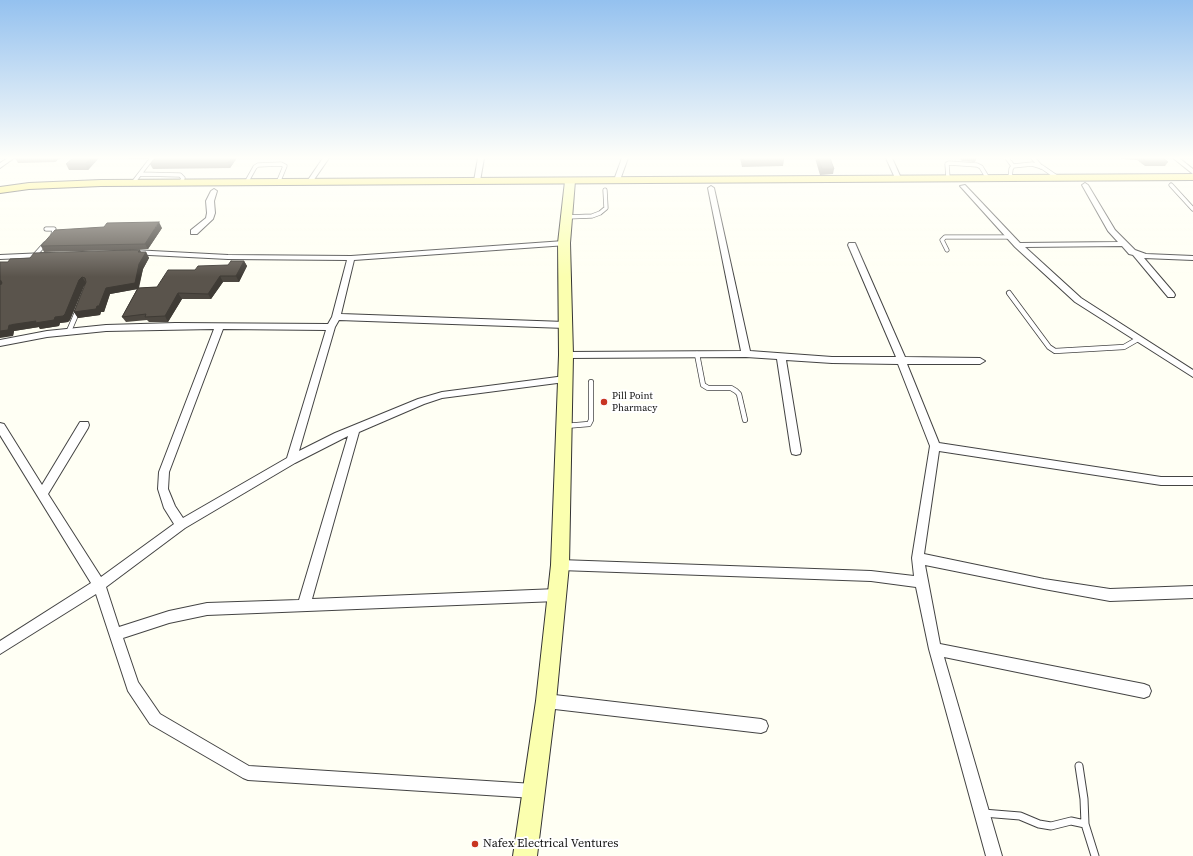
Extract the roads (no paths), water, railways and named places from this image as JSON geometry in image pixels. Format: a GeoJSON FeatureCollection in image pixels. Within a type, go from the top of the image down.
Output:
{"type":"FeatureCollection","features":[{"type":"Feature","properties":{"kind":"street"},"geometry":{"type":"LineString","coordinates":[[194,232],[209,219],[212,213],[210,201],[211,198]]}},
{"type":"Feature","properties":{"kind":"street"},"geometry":{"type":"LineString","coordinates":[[526,856],[546,701],[560,565],[566,379],[564,244],[569,198]]}},
{"type":"Feature","properties":{"kind":"street"},"geometry":{"type":"LineString","coordinates":[[713,198],[746,354]]}},
{"type":"Feature","properties":{"kind":"street"},"geometry":{"type":"LineString","coordinates":[[974,198],[1018,244],[1078,300],[1193,374]]}},
{"type":"Feature","properties":{"kind":"street"},"geometry":{"type":"LineString","coordinates":[[1092,198],[1112,231],[1136,254],[1171,295]]}},
{"type":"Feature","properties":{"kind":"street"},"geometry":{"type":"LineString","coordinates":[[126,252],[228,257],[351,258],[564,244]]}},
{"type":"Feature","properties":{"kind":"street"},"geometry":{"type":"LineString","coordinates":[[1018,244],[1124,244]]}},
{"type":"Feature","properties":{"kind":"street"},"geometry":{"type":"LineString","coordinates":[[852,245],[915,392],[934,446],[918,558],[921,582],[935,649],[994,856]]}},
{"type":"Feature","properties":{"kind":"street"},"geometry":{"type":"LineString","coordinates":[[1136,254],[1193,258]]}},
{"type":"Feature","properties":{"kind":"street"},"geometry":{"type":"LineString","coordinates":[[0,257],[50,255]]}},
{"type":"Feature","properties":{"kind":"street"},"geometry":{"type":"LineString","coordinates":[[291,460],[331,327],[336,316],[351,258]]}},
{"type":"Feature","properties":{"kind":"street"},"geometry":{"type":"LineString","coordinates":[[336,316],[565,325]]}},
{"type":"Feature","properties":{"kind":"street"},"geometry":{"type":"LineString","coordinates":[[0,343],[69,331],[175,326],[331,327]]}},
{"type":"Feature","properties":{"kind":"street"},"geometry":{"type":"LineString","coordinates":[[181,525],[170,508],[163,489],[164,472],[220,326]]}},
{"type":"Feature","properties":{"kind":"street"},"geometry":{"type":"LineString","coordinates":[[566,355],[746,354],[832,360],[901,362],[980,361]]}},
{"type":"Feature","properties":{"kind":"street"},"geometry":{"type":"LineString","coordinates":[[781,356],[796,451]]}},
{"type":"Feature","properties":{"kind":"street"},"geometry":{"type":"LineString","coordinates":[[0,648],[99,585],[181,525],[291,460],[355,429],[420,401],[442,395],[566,379]]}},
{"type":"Feature","properties":{"kind":"street"},"geometry":{"type":"LineString","coordinates":[[42,494],[84,425]]}},
{"type":"Feature","properties":{"kind":"street"},"geometry":{"type":"LineString","coordinates":[[0,427],[99,585],[133,686],[156,719],[248,773],[534,791]]}},
{"type":"Feature","properties":{"kind":"street"},"geometry":{"type":"LineString","coordinates":[[304,605],[355,429]]}},
{"type":"Feature","properties":{"kind":"street"},"geometry":{"type":"LineString","coordinates":[[934,446],[1161,481],[1193,481]]}},
{"type":"Feature","properties":{"kind":"street"},"geometry":{"type":"LineString","coordinates":[[918,558],[1044,584],[1110,595],[1193,592]]}},
{"type":"Feature","properties":{"kind":"street"},"geometry":{"type":"LineString","coordinates":[[560,565],[871,576],[921,582]]}},
{"type":"Feature","properties":{"kind":"street"},"geometry":{"type":"LineString","coordinates":[[116,634],[169,617],[207,609],[557,595]]}},
{"type":"Feature","properties":{"kind":"street"},"geometry":{"type":"LineString","coordinates":[[935,649],[1144,690]]}},
{"type":"Feature","properties":{"kind":"street"},"geometry":{"type":"LineString","coordinates":[[546,701],[761,726]]}},
{"type":"Feature","properties":{"kind":"lane"},"geometry":{"type":"LineString","coordinates":[[567,217],[579,218],[600,213],[606,208],[605,198]]}},
{"type":"Feature","properties":{"kind":"lane"},"geometry":{"type":"LineString","coordinates":[[1183,198],[1193,209]]}},
{"type":"Feature","properties":{"kind":"lane"},"geometry":{"type":"LineString","coordinates":[[35,255],[55,230],[46,229]]}},
{"type":"Feature","properties":{"kind":"lane"},"geometry":{"type":"LineString","coordinates":[[947,250],[942,240],[945,237],[1011,237]]}},
{"type":"Feature","properties":{"kind":"lane"},"geometry":{"type":"LineString","coordinates":[[1009,293],[1049,347],[1055,351],[1124,347],[1138,339]]}},
{"type":"Feature","properties":{"kind":"lane"},"geometry":{"type":"LineString","coordinates":[[69,331],[81,302]]}},
{"type":"Feature","properties":{"kind":"lane"},"geometry":{"type":"LineString","coordinates":[[697,354],[703,385],[708,388],[731,388],[736,391],[739,394],[745,420]]}},
{"type":"Feature","properties":{"kind":"lane"},"geometry":{"type":"LineString","coordinates":[[564,426],[589,424],[591,420],[591,382]]}},
{"type":"Feature","properties":{"kind":"lane"},"geometry":{"type":"LineString","coordinates":[[1079,766],[1084,799],[1085,824],[1095,856]]}},
{"type":"Feature","properties":{"kind":"lane"},"geometry":{"type":"LineString","coordinates":[[982,813],[1020,816],[1039,824],[1051,826],[1071,822],[1085,824]]}},
{"type":"Feature","properties":{"kind":"place","name":"Pill Point Pharmacy"},"geometry":{"type":"Point","coordinates":[604,402]}},
{"type":"Feature","properties":{"kind":"place","name":"Nafex Electrical Ventures"},"geometry":{"type":"Point","coordinates":[475,844]}}]}
